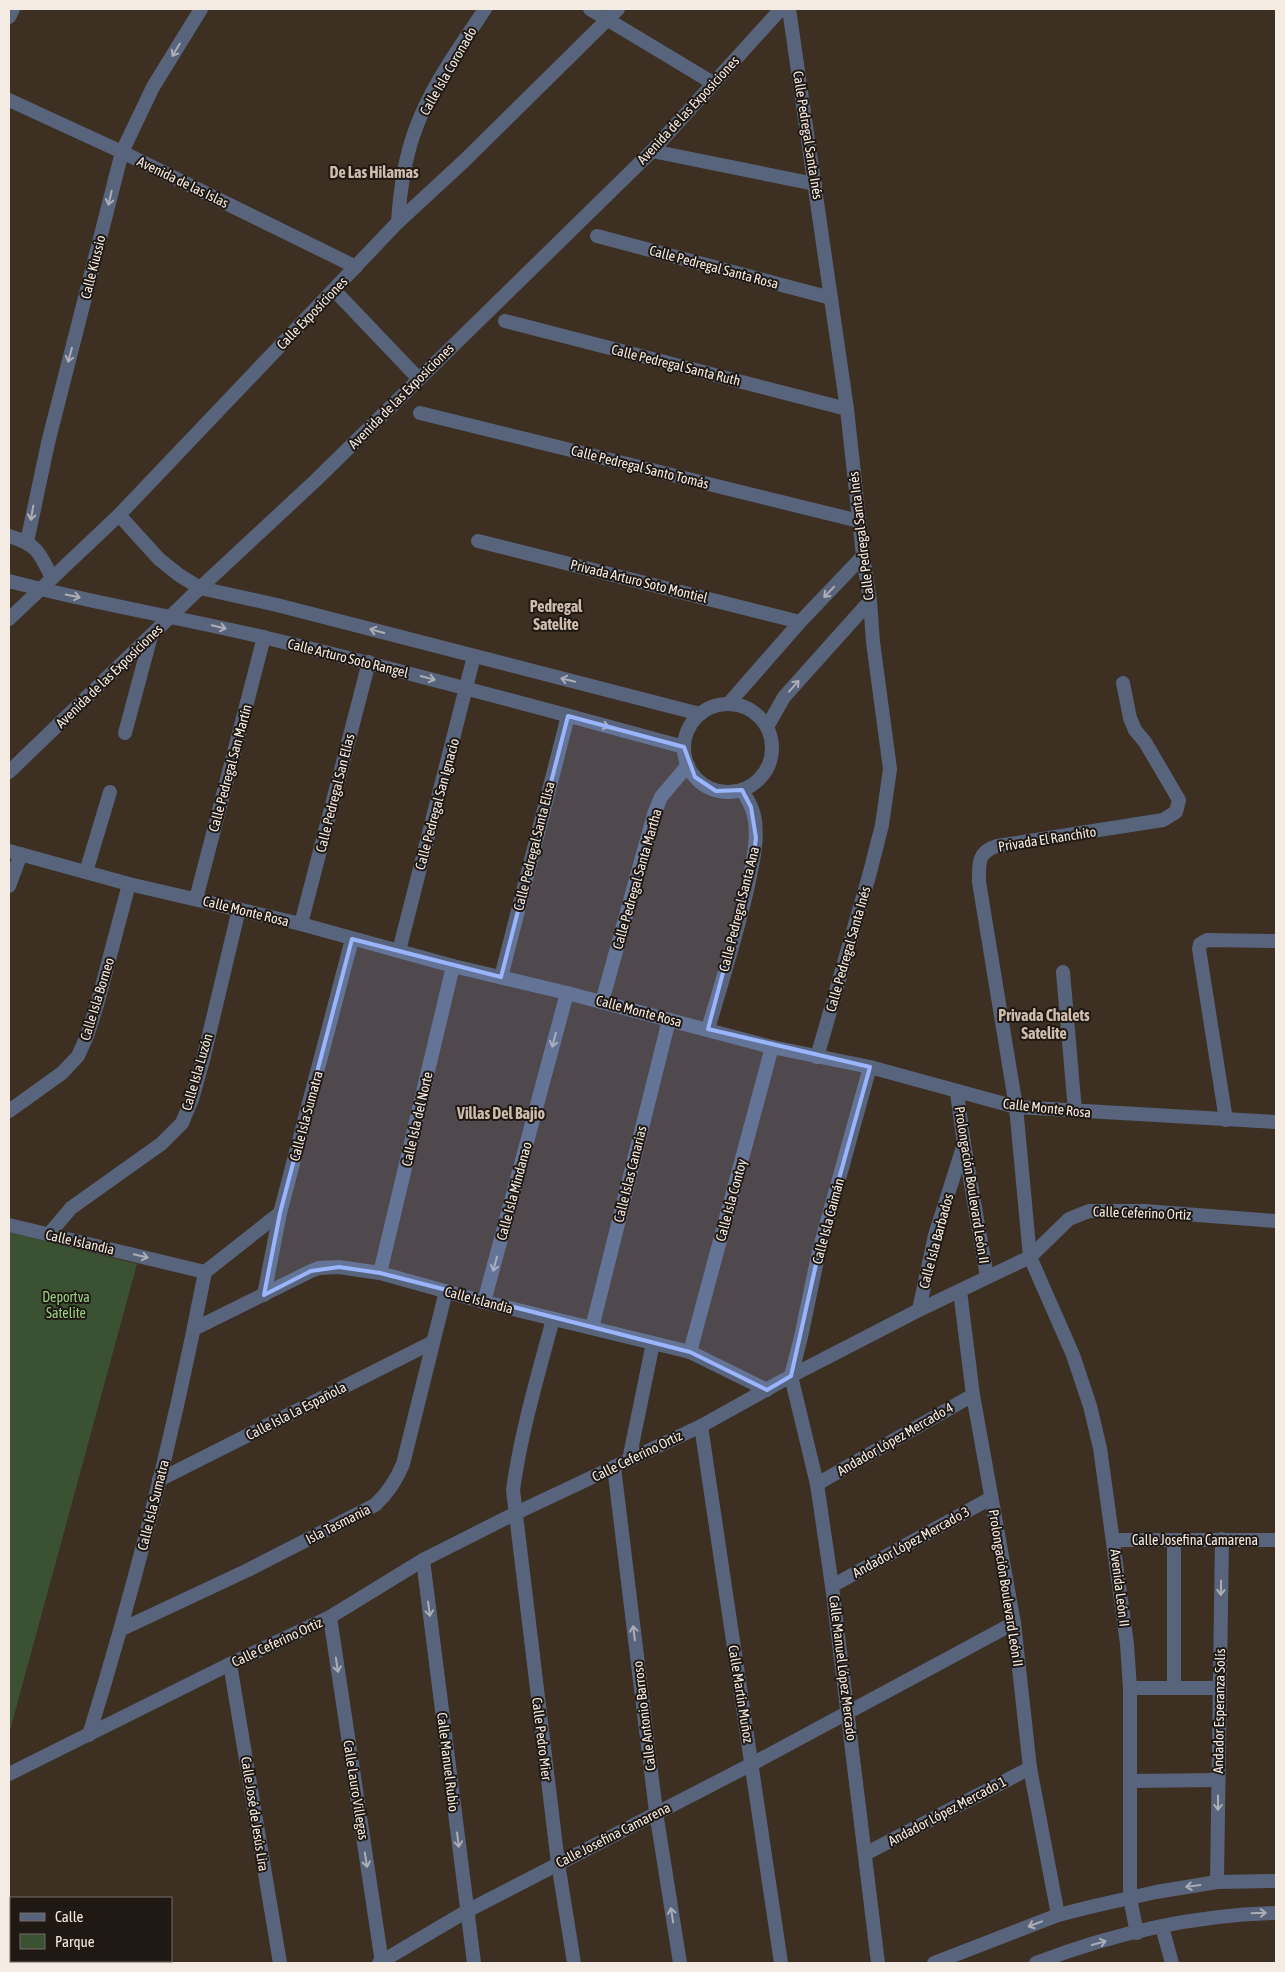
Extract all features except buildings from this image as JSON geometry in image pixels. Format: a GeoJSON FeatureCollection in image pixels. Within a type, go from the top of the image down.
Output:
{"type":"FeatureCollection","features":[{"type":"Feature","properties":{"kind":"street"},"geometry":{"type":"LineString","coordinates":[[9,17],[13,9]]}},
{"type":"Feature","properties":{"kind":"street","name":"Calle Kiussio"},"geometry":{"type":"LineString","coordinates":[[27,542],[48,443],[122,152],[153,87],[201,9]]}},
{"type":"Feature","properties":{"kind":"street","name":"Calle Isla Coronado"},"geometry":{"type":"LineString","coordinates":[[398,222],[400,190],[416,128],[432,94],[485,9]]}},
{"type":"Feature","properties":{"kind":"street"},"geometry":{"type":"LineString","coordinates":[[590,9],[613,14],[713,83]]}},
{"type":"Feature","properties":{"kind":"street","name":"Avenida de las Exposiciones"},"geometry":{"type":"LineString","coordinates":[[9,772],[200,588],[316,482],[419,378],[652,150],[781,9]]}},
{"type":"Feature","properties":{"kind":"street","name":"Calle Pedregal Santa Inés"},"geometry":{"type":"LineString","coordinates":[[789,9],[847,409],[863,556],[870,601],[873,642],[890,769],[882,825],[817,1057]]}},
{"type":"Feature","properties":{"kind":"street","name":"Calle Exposiciones"},"geometry":{"type":"LineString","coordinates":[[9,618],[119,515],[398,222],[464,162],[613,14]]}},
{"type":"Feature","properties":{"kind":"street","name":"Avenida de las Islas"},"geometry":{"type":"LineString","coordinates":[[9,100],[122,152],[356,267]]}},
{"type":"Feature","properties":{"kind":"street"},"geometry":{"type":"LineString","coordinates":[[652,150],[815,184]]}},
{"type":"Feature","properties":{"kind":"street","name":"Calle Pedregal Santa Rosa"},"geometry":{"type":"LineString","coordinates":[[598,236],[831,298]]}},
{"type":"Feature","properties":{"kind":"street"},"geometry":{"type":"LineString","coordinates":[[334,290],[419,378]]}},
{"type":"Feature","properties":{"kind":"street","name":"Calle Pedregal Santa Ruth"},"geometry":{"type":"LineString","coordinates":[[505,321],[847,409]]}},
{"type":"Feature","properties":{"kind":"street","name":"Calle Pedregal Santo Tomás"},"geometry":{"type":"LineString","coordinates":[[420,412],[859,520]]}},
{"type":"Feature","properties":{"kind":"street"},"geometry":{"type":"LineString","coordinates":[[119,515],[159,559],[179,575],[200,588],[277,605],[700,714]]}},
{"type":"Feature","properties":{"kind":"street"},"geometry":{"type":"LineString","coordinates":[[9,536],[27,542],[38,550],[52,578]]}},
{"type":"Feature","properties":{"kind":"street","name":"Privada Arturo Soto Montiel"},"geometry":{"type":"LineString","coordinates":[[478,540],[800,622]]}},
{"type":"Feature","properties":{"kind":"street"},"geometry":{"type":"LineString","coordinates":[[729,703],[800,622],[863,556]]}},
{"type":"Feature","properties":{"kind":"street","name":"Calle Arturo Soto Rangel"},"geometry":{"type":"LineString","coordinates":[[9,581],[39,590],[172,616],[369,662],[684,747]]}},
{"type":"Feature","properties":{"kind":"street"},"geometry":{"type":"LineString","coordinates":[[767,727],[784,697],[870,601]]}},
{"type":"Feature","properties":{"kind":"street"},"geometry":{"type":"LineString","coordinates":[[125,733],[151,636]]}},
{"type":"Feature","properties":{"kind":"street","name":"Calle Pedregal San Martín"},"geometry":{"type":"LineString","coordinates":[[196,899],[264,637]]}},
{"type":"Feature","properties":{"kind":"street","name":"Calle Pedregal San Ignacio"},"geometry":{"type":"LineString","coordinates":[[399,951],[474,656]]}},
{"type":"Feature","properties":{"kind":"street","name":"Calle Pedregal San Elías"},"geometry":{"type":"LineString","coordinates":[[301,924],[369,662]]}},
{"type":"Feature","properties":{"kind":"street","name":"Privada El Ranchito"},"geometry":{"type":"LineString","coordinates":[[1016,1107],[979,882],[981,856],[989,848],[1012,842],[1163,820],[1176,812],[1179,800],[1145,742],[1135,730],[1130,718],[1122,683]]}},
{"type":"Feature","properties":{"kind":"street"},"geometry":{"type":"LineString","coordinates":[[729,703],[744,706],[758,715],[767,727],[772,741],[772,757],[766,771],[756,783],[742,790],[729,792],[710,788],[695,777],[688,765],[684,747],[688,729],[700,714],[714,706],[729,703]]}},
{"type":"Feature","properties":{"kind":"street","name":"Calle Pedregal Santa Elisa"},"geometry":{"type":"LineString","coordinates":[[501,976],[568,716]]}},
{"type":"Feature","properties":{"kind":"street","name":"Calle Pedregal Santa Martha"},"geometry":{"type":"LineString","coordinates":[[602,1002],[654,814],[661,797],[688,765]]}},
{"type":"Feature","properties":{"kind":"street","name":"Calle Pedregal Santa Ana"},"geometry":{"type":"LineString","coordinates":[[708,1029],[744,904],[753,860],[756,838],[755,820],[751,806],[742,790]]}},
{"type":"Feature","properties":{"kind":"street"},"geometry":{"type":"LineString","coordinates":[[86,872],[110,792]]}},
{"type":"Feature","properties":{"kind":"street"},"geometry":{"type":"LineString","coordinates":[[9,886],[15,853]]}},
{"type":"Feature","properties":{"kind":"street","name":"Calle Monte Rosa"},"geometry":{"type":"LineString","coordinates":[[15,853],[129,884],[301,924],[453,966],[501,976],[772,1047],[870,1068],[957,1093],[1016,1107],[1276,1122]]}},
{"type":"Feature","properties":{"kind":"street","name":"Calle Isla Borneo"},"geometry":{"type":"LineString","coordinates":[[9,1111],[62,1072],[78,1056],[97,1005],[129,884]]}},
{"type":"Feature","properties":{"kind":"street","name":"Calle Isla Luzón"},"geometry":{"type":"LineString","coordinates":[[49,1234],[71,1208],[161,1144],[182,1123],[192,1099],[203,1060],[238,909]]}},
{"type":"Feature","properties":{"kind":"street","name":"Calle Isla Sumatra"},"geometry":{"type":"LineString","coordinates":[[264,1295],[280,1213],[352,939]]}},
{"type":"Feature","properties":{"kind":"street"},"geometry":{"type":"LineString","coordinates":[[1226,1120],[1199,949],[1200,944],[1207,940],[1276,941]]}},
{"type":"Feature","properties":{"kind":"street","name":"Calle Isla del Norte"},"geometry":{"type":"LineString","coordinates":[[380,1273],[453,966]]}},
{"type":"Feature","properties":{"kind":"street"},"geometry":{"type":"LineString","coordinates":[[1063,972],[1075,1111]]}},
{"type":"Feature","properties":{"kind":"street","name":"Calle Isla Mindanao"},"geometry":{"type":"LineString","coordinates":[[484,1302],[567,993]]}},
{"type":"Feature","properties":{"kind":"street","name":"Calle Islas Canarias"},"geometry":{"type":"LineString","coordinates":[[592,1328],[669,1020]]}},
{"type":"Feature","properties":{"kind":"street","name":"Calle Isla Contoy"},"geometry":{"type":"LineString","coordinates":[[690,1352],[772,1047]]}},
{"type":"Feature","properties":{"kind":"street","name":"Calle Isla Caimán"},"geometry":{"type":"LineString","coordinates":[[791,1376],[802,1337],[819,1251],[870,1068]]}},
{"type":"Feature","properties":{"kind":"street","name":"Prolongación Boulevard León II"},"geometry":{"type":"LineString","coordinates":[[957,1093],[987,1277]]}},
{"type":"Feature","properties":{"kind":"street"},"geometry":{"type":"LineString","coordinates":[[1016,1107],[1030,1257]]}},
{"type":"Feature","properties":{"kind":"street","name":"Calle Isla Barbados"},"geometry":{"type":"LineString","coordinates":[[919,1310],[934,1234],[964,1144]]}},
{"type":"Feature","properties":{"kind":"street","name":"Calle Ceferino Ortiz"},"geometry":{"type":"LineString","coordinates":[[9,1774],[330,1616],[423,1560],[514,1514],[701,1426],[791,1376],[919,1310],[1030,1257],[1069,1219],[1089,1211],[1145,1211],[1276,1221]]}},
{"type":"Feature","properties":{"kind":"street"},"geometry":{"type":"LineString","coordinates":[[205,1272],[280,1213]]}},
{"type":"Feature","properties":{"kind":"street","name":"Calle Islandia"},"geometry":{"type":"LineString","coordinates":[[9,1225],[205,1272]]}},
{"type":"Feature","properties":{"kind":"street","name":"Avenida León II"},"geometry":{"type":"LineString","coordinates":[[1030,1257],[1073,1355],[1090,1406],[1100,1448],[1127,1644],[1130,1688],[1130,1898],[1137,1933]]}},
{"type":"Feature","properties":{"kind":"street","name":"Calle Islandia"},"geometry":{"type":"LineString","coordinates":[[194,1329],[319,1268],[339,1267],[380,1273],[484,1302],[690,1352],[767,1390]]}},
{"type":"Feature","properties":{"kind":"street","name":"Calle Isla Sumatra"},"geometry":{"type":"LineString","coordinates":[[89,1735],[122,1628],[159,1480],[194,1329],[205,1272]]}},
{"type":"Feature","properties":{"kind":"street","name":"Isla Tasmania"},"geometry":{"type":"LineString","coordinates":[[122,1628],[248,1570],[375,1505],[384,1497],[398,1478],[403,1464],[446,1291]]}},
{"type":"Feature","properties":{"kind":"street","name":"Prolongación Boulevard León II"},"geometry":{"type":"LineString","coordinates":[[960,1291],[973,1395],[1014,1623],[1030,1768],[1058,1915]]}},
{"type":"Feature","properties":{"kind":"street"},"geometry":{"type":"LineString","coordinates":[[514,1514],[513,1490],[517,1461],[553,1319]]}},
{"type":"Feature","properties":{"kind":"street","name":"Calle Isla La Española"},"geometry":{"type":"LineString","coordinates":[[159,1480],[433,1342]]}},
{"type":"Feature","properties":{"kind":"street"},"geometry":{"type":"LineString","coordinates":[[629,1460],[653,1343]]}},
{"type":"Feature","properties":{"kind":"street","name":"Calle Manuel López Mercado"},"geometry":{"type":"LineString","coordinates":[[791,1376],[817,1484],[849,1712],[878,1963]]}},
{"type":"Feature","properties":{"kind":"street","name":"Andador López Mercado 4"},"geometry":{"type":"LineString","coordinates":[[817,1484],[973,1395]]}},
{"type":"Feature","properties":{"kind":"street","name":"Calle Martín Muñoz"},"geometry":{"type":"LineString","coordinates":[[701,1426],[781,1963]]}},
{"type":"Feature","properties":{"kind":"street","name":"Calle Antonio Barroso"},"geometry":{"type":"LineString","coordinates":[[614,1467],[656,1812],[680,1963]]}},
{"type":"Feature","properties":{"kind":"street","name":"Andador López Mercado 3"},"geometry":{"type":"LineString","coordinates":[[832,1586],[991,1498]]}},
{"type":"Feature","properties":{"kind":"street","name":"Calle Pedro Mier"},"geometry":{"type":"LineString","coordinates":[[514,1514],[558,1863],[574,1963]]}},
{"type":"Feature","properties":{"kind":"street","name":"Andador Esperanza Solís"},"geometry":{"type":"LineString","coordinates":[[1217,1882],[1222,1539]]}},
{"type":"Feature","properties":{"kind":"street","name":"Calle Josefina Camarena"},"geometry":{"type":"LineString","coordinates":[[1113,1540],[1276,1540]]}},
{"type":"Feature","properties":{"kind":"street"},"geometry":{"type":"LineString","coordinates":[[1174,1540],[1174,1687]]}},
{"type":"Feature","properties":{"kind":"street","name":"Calle Manuel Rubio"},"geometry":{"type":"LineString","coordinates":[[423,1560],[474,1963]]}},
{"type":"Feature","properties":{"kind":"street","name":"Calle Lauro Villegas"},"geometry":{"type":"LineString","coordinates":[[330,1616],[381,1963]]}},
{"type":"Feature","properties":{"kind":"street","name":"Calle Josefina Camarena"},"geometry":{"type":"LineString","coordinates":[[381,1963],[467,1911],[752,1764],[1014,1623]]}},
{"type":"Feature","properties":{"kind":"street","name":"Calle José de Jesús Lira"},"geometry":{"type":"LineString","coordinates":[[230,1664],[280,1963]]}},
{"type":"Feature","properties":{"kind":"street"},"geometry":{"type":"LineString","coordinates":[[1130,1688],[1220,1688]]}},
{"type":"Feature","properties":{"kind":"street","name":"Andador López Mercado 1"},"geometry":{"type":"LineString","coordinates":[[865,1854],[1030,1768]]}},
{"type":"Feature","properties":{"kind":"street"},"geometry":{"type":"LineString","coordinates":[[1130,1781],[1218,1780]]}},
{"type":"Feature","properties":{"kind":"street"},"geometry":{"type":"LineString","coordinates":[[934,1963],[1058,1915],[1156,1892],[1217,1882],[1276,1881]]}},
{"type":"Feature","properties":{"kind":"street"},"geometry":{"type":"LineString","coordinates":[[1036,1963],[1065,1958],[1137,1933],[1162,1927],[1220,1916],[1276,1913]]}},
{"type":"Feature","properties":{"kind":"street"},"geometry":{"type":"LineString","coordinates":[[1162,1927],[1172,1963]]}},
{"type":"Feature","properties":{"kind":"highlighted area"},"geometry":{"type":"Polygon","coordinates":[[[568,716],[684,747],[695,777],[716,791],[742,790],[751,807],[756,838],[753,860],[708,1029],[870,1067],[819,1251],[791,1376],[767,1390],[690,1352],[380,1273],[339,1267],[311,1271],[264,1295],[280,1213],[352,939],[501,977],[568,716]]]}},
{"type":"Feature","properties":{"kind":"green space","name":"Deportva Satelite"},"geometry":{"type":"Polygon","coordinates":[[[9,1232],[137,1264],[9,1734],[9,1232]]]}},
{"type":"Feature","properties":{"kind":"district","name":"De Las Hilamas"},"geometry":{"type":"Point","coordinates":[374,172]}},
{"type":"Feature","properties":{"kind":"district","name":"Pedregal Satelite"},"geometry":{"type":"Point","coordinates":[556,615]}},
{"type":"Feature","properties":{"kind":"district","name":"Privada Chalets Satelite"},"geometry":{"type":"Point","coordinates":[1044,1024]}},
{"type":"Feature","properties":{"kind":"district","name":"Villas Del Bajio"},"geometry":{"type":"Point","coordinates":[501,1113]}}]}
